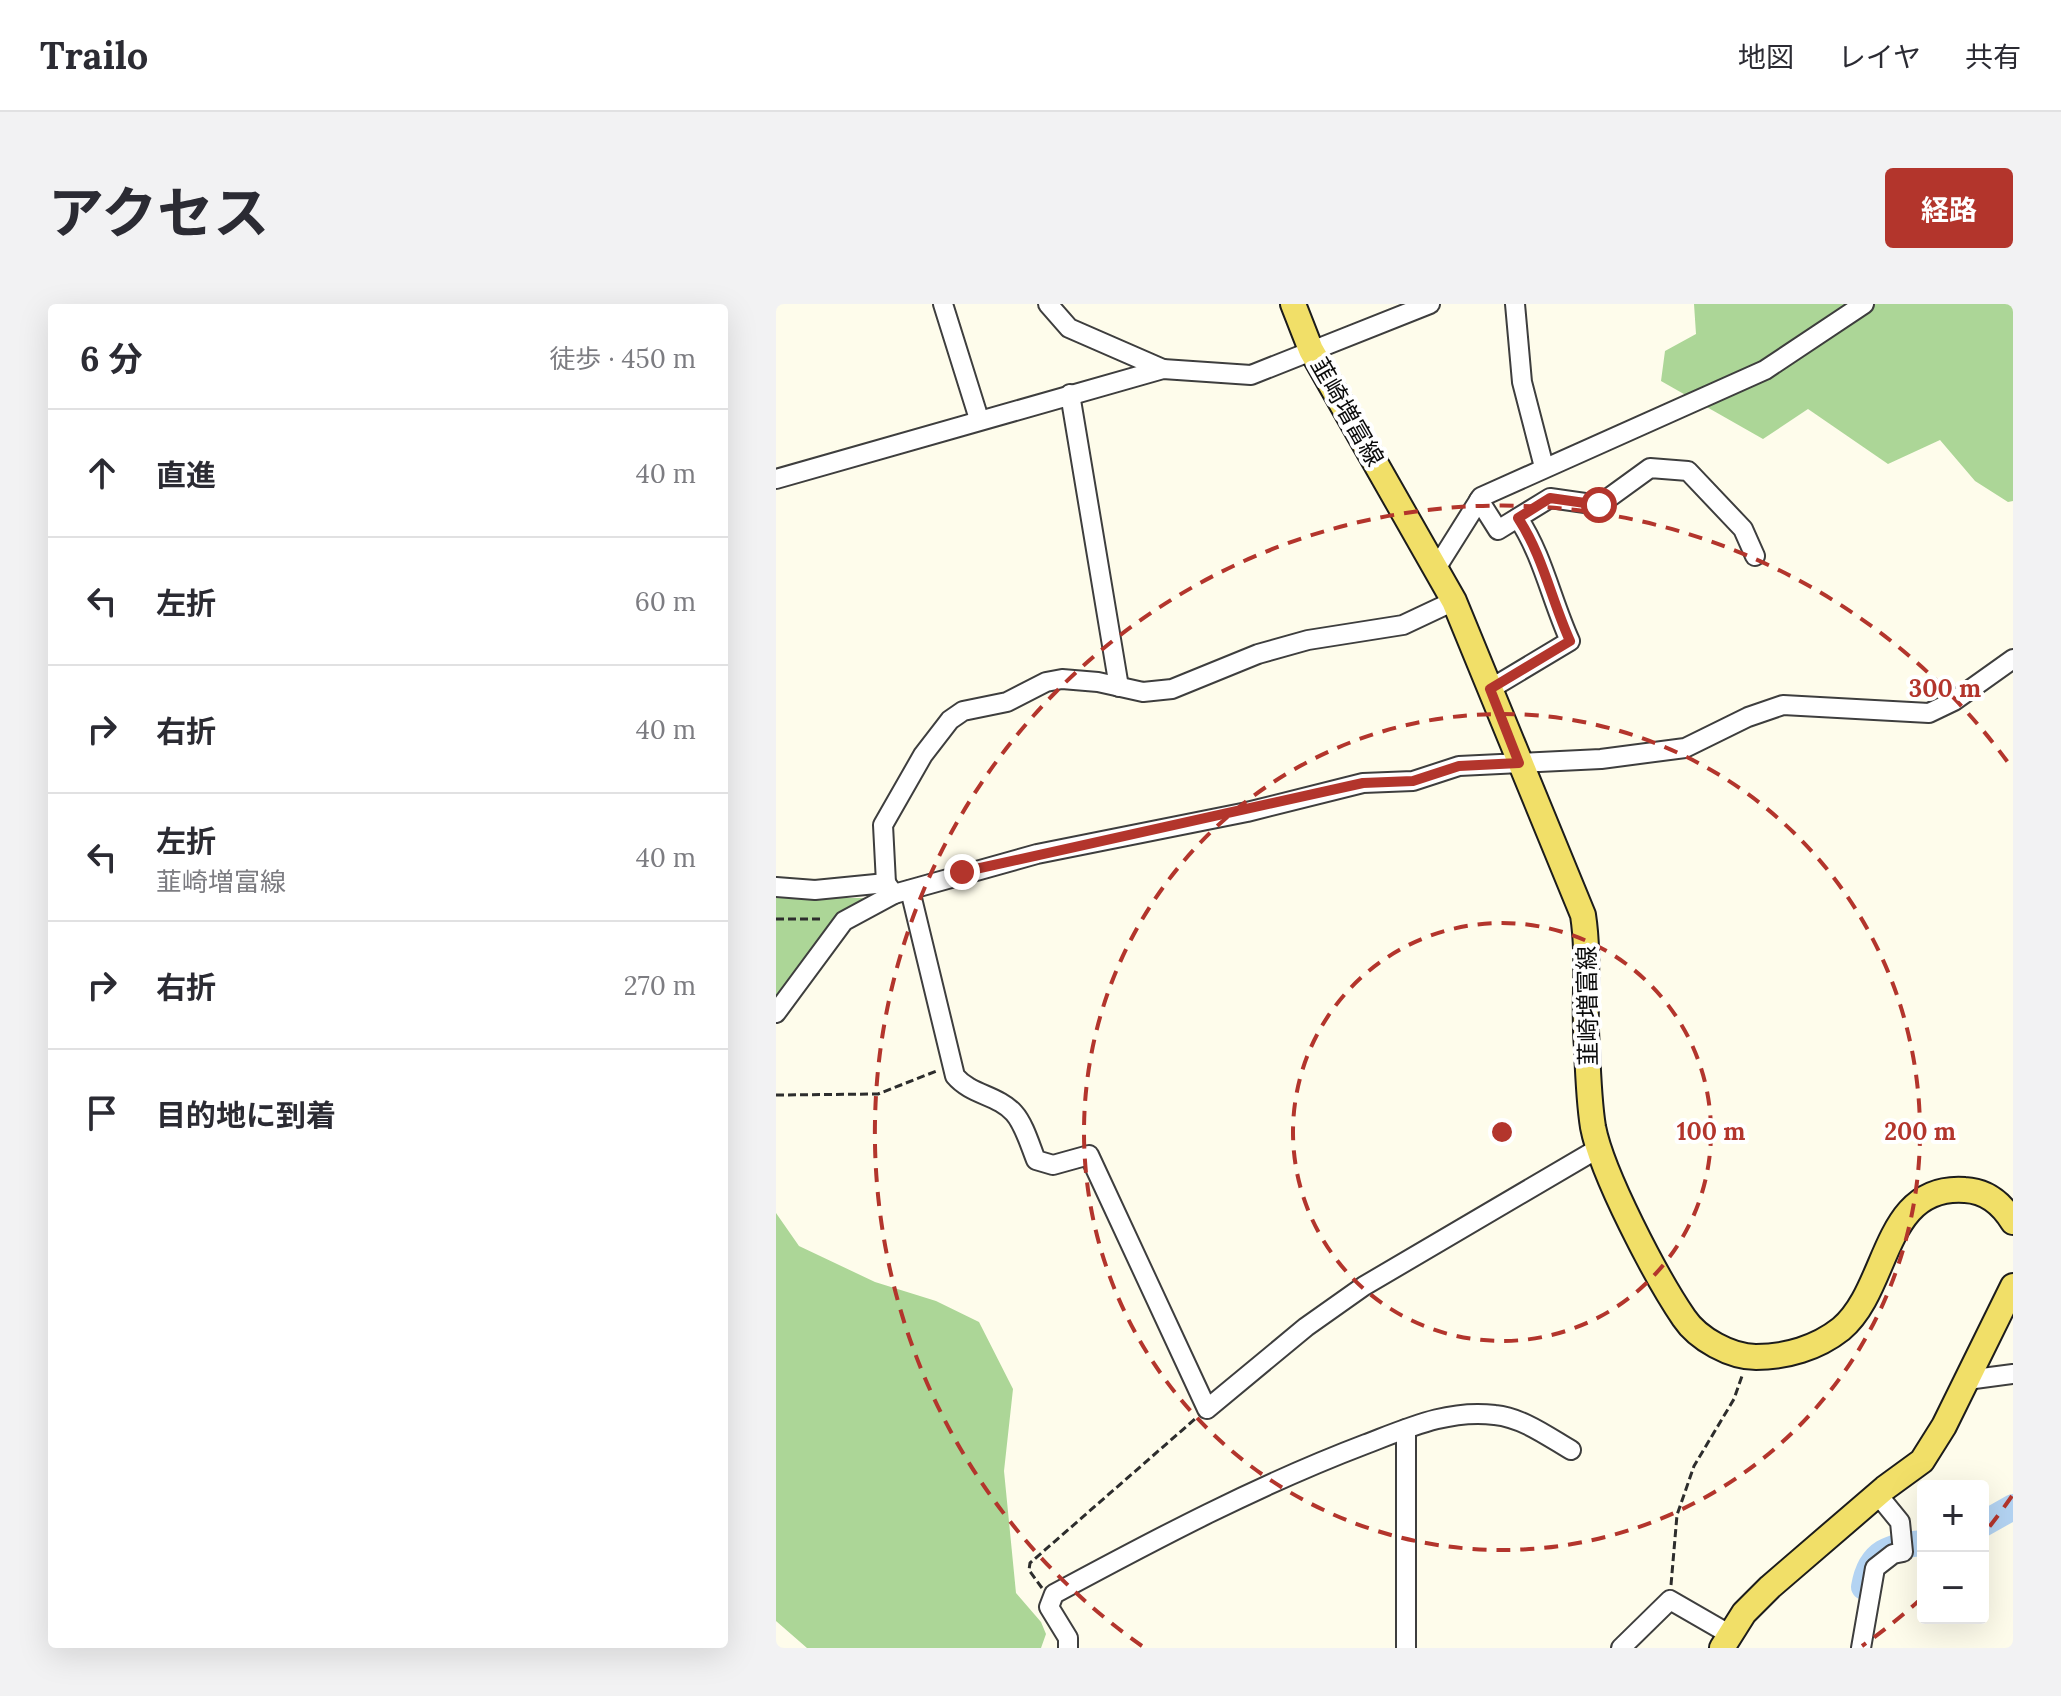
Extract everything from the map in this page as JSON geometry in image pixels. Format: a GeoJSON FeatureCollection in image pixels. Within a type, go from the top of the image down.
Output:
{"type":"FeatureCollection","features":[{"type":"Feature","properties":{"kind":"main road","name":"韮崎増富線"},"geometry":{"type":"LineString","coordinates":[[1293,304],[1311,350],[1454,601],[1583,915],[1587,952],[1586,1045],[1593,1126],[1626,1211],[1686,1320],[1706,1339],[1746,1357],[1794,1353],[1842,1328],[1861,1303],[1901,1220],[1916,1203],[1933,1193],[1950,1189],[1985,1193],[1999,1203],[2013,1222]]}},
{"type":"Feature","properties":{"kind":"main road"},"geometry":{"type":"LineString","coordinates":[[1726,1641],[1780,1577],[1922,1461],[1967,1380],[2013,1286]]}},
{"type":"Feature","properties":{"kind":"street"},"geometry":{"type":"LineString","coordinates":[[943,304],[979,419]]}},
{"type":"Feature","properties":{"kind":"street"},"geometry":{"type":"LineString","coordinates":[[1048,304],[1069,328],[1163,369]]}},
{"type":"Feature","properties":{"kind":"street"},"geometry":{"type":"LineString","coordinates":[[776,479],[1163,369],[1251,375],[1311,350],[1358,336],[1430,304]]}},
{"type":"Feature","properties":{"kind":"street"},"geometry":{"type":"LineString","coordinates":[[1515,304],[1522,382],[1544,467]]}},
{"type":"Feature","properties":{"kind":"street"},"geometry":{"type":"LineString","coordinates":[[1437,567],[1479,500],[1544,467],[1765,370],[1864,304]]}},
{"type":"Feature","properties":{"kind":"street"},"geometry":{"type":"LineString","coordinates":[[1070,394],[1119,687]]}},
{"type":"Feature","properties":{"kind":"street"},"geometry":{"type":"LineString","coordinates":[[1479,500],[1498,530],[1550,498],[1599,505],[1650,468],[1688,471],[1743,529],[1755,556]]}},
{"type":"Feature","properties":{"kind":"street"},"geometry":{"type":"LineString","coordinates":[[1490,689],[1570,641],[1556,610],[1537,548],[1518,518]]}},
{"type":"Feature","properties":{"kind":"street"},"geometry":{"type":"LineString","coordinates":[[1454,601],[1403,625],[1308,640],[1258,654],[1172,689],[1143,692],[1062,679],[1046,682],[1007,702],[963,711],[950,720],[923,755],[883,825],[897,889],[955,1076],[965,1088],[1007,1106],[1017,1115],[1036,1160],[1053,1165],[1089,1155],[1207,1409],[1306,1327],[1364,1286],[1434,1248],[1599,1148]]}},
{"type":"Feature","properties":{"kind":"street"},"geometry":{"type":"LineString","coordinates":[[776,887],[897,889],[1037,854],[1247,812],[1363,783],[1413,781],[1459,766],[1601,759],[1685,748],[1748,717],[1783,705],[1929,713],[1954,701],[2013,659]]}},
{"type":"Feature","properties":{"kind":"street"},"geometry":{"type":"LineString","coordinates":[[776,1013],[844,921],[897,889]]}},
{"type":"Feature","properties":{"kind":"street"},"geometry":{"type":"LineString","coordinates":[[1967,1380],[2013,1374]]}},
{"type":"Feature","properties":{"kind":"street"},"geometry":{"type":"LineString","coordinates":[[1068,1648],[1068,1638],[1049,1607],[1054,1594],[1220,1507],[1312,1464],[1406,1429],[1467,1413],[1517,1419],[1571,1450]]}},
{"type":"Feature","properties":{"kind":"street"},"geometry":{"type":"LineString","coordinates":[[1406,1429],[1406,1648]]}},
{"type":"Feature","properties":{"kind":"street"},"geometry":{"type":"LineString","coordinates":[[1861,1648],[1875,1568],[1893,1554],[1903,1552],[1900,1522],[1878,1495]]}},
{"type":"Feature","properties":{"kind":"street"},"geometry":{"type":"LineString","coordinates":[[1621,1648],[1670,1600],[1726,1641]]}},
{"type":"Feature","properties":{"kind":"path"},"geometry":{"type":"LineString","coordinates":[[776,919],[844,921]]}},
{"type":"Feature","properties":{"kind":"path"},"geometry":{"type":"LineString","coordinates":[[776,1095],[878,1094],[952,1065]]}},
{"type":"Feature","properties":{"kind":"path"},"geometry":{"type":"LineString","coordinates":[[1670,1600],[1677,1515],[1694,1466],[1734,1399],[1746,1357]]}},
{"type":"Feature","properties":{"kind":"path"},"geometry":{"type":"LineString","coordinates":[[1052,1600],[1029,1570],[1030,1563],[1207,1409]]}},
{"type":"Feature","properties":{"kind":"green space"},"geometry":{"type":"Polygon","coordinates":[[[1694,304],[2013,304],[2013,501],[2008,502],[1975,481],[1940,440],[1888,464],[1808,409],[1763,439],[1661,381],[1665,351],[1696,334],[1694,304]]]}},
{"type":"Feature","properties":{"kind":"green space"},"geometry":{"type":"Polygon","coordinates":[[[776,898],[865,898],[784,989],[776,1009],[776,898]]]}},
{"type":"Feature","properties":{"kind":"green space"},"geometry":{"type":"Polygon","coordinates":[[[776,1213],[799,1246],[875,1282],[936,1301],[979,1322],[1013,1389],[1004,1471],[1016,1593],[1041,1622],[1046,1634],[1041,1648],[807,1648],[776,1621],[776,1213]]]}},
{"type":"Feature","properties":{"kind":"waterway"},"geometry":{"type":"LineString","coordinates":[[1989,1521],[2013,1507]]}},
{"type":"Feature","properties":{"kind":"waterway"},"geometry":{"type":"LineString","coordinates":[[1864,1587],[1871,1565],[1883,1553],[1917,1544]]}},
{"type":"Feature","properties":{"kind":"route"},"geometry":{"type":"LineString","coordinates":[[962,872],[1183,823],[1247,812],[1363,783],[1413,781],[1459,766],[1519,763],[1490,689],[1570,641],[1556,610],[1537,548],[1518,518],[1550,498],[1599,505]]}}]}
